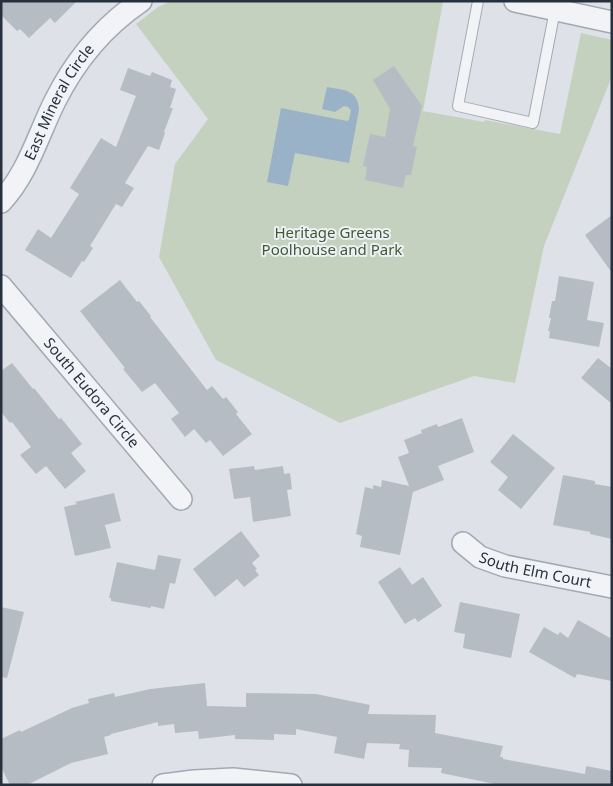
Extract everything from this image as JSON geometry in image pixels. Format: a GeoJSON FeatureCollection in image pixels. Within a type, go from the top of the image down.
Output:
{"type":"FeatureCollection","features":[{"type":"Feature","properties":{"kind":"street"},"geometry":{"type":"LineString","coordinates":[[515,1],[612,22]]}},
{"type":"Feature","properties":{"kind":"street","name":"East Mineral Circle"},"geometry":{"type":"LineString","coordinates":[[1,202],[20,177],[68,76],[84,54],[130,4]]}},
{"type":"Feature","properties":{"kind":"street","name":"South Eudora Circle"},"geometry":{"type":"LineString","coordinates":[[1,286],[181,499]]}},
{"type":"Feature","properties":{"kind":"street","name":"South Elm Court"},"geometry":{"type":"LineString","coordinates":[[463,542],[480,557],[505,566],[612,587]]}},
{"type":"Feature","properties":{"kind":"street"},"geometry":{"type":"LineString","coordinates":[[164,785],[233,779],[291,785]]}},
{"type":"Feature","properties":{"kind":"lane"},"geometry":{"type":"LineString","coordinates":[[478,1],[458,106],[533,123],[555,10]]}},
{"type":"Feature","properties":{"kind":"green space","name":"Heritage Greens Poolhouse and Park"},"geometry":{"type":"Polygon","coordinates":[[[171,1],[443,2],[423,111],[560,134],[581,33],[612,40],[612,76],[544,246],[515,383],[474,376],[340,423],[216,360],[159,257],[175,164],[208,119],[136,24],[158,7],[171,1]]]}},
{"type":"Feature","properties":{"kind":"water"},"geometry":{"type":"Polygon","coordinates":[[[327,87],[344,90],[353,94],[358,103],[359,110],[349,163],[295,153],[288,186],[267,182],[281,108],[349,120],[351,110],[348,107],[344,106],[335,112],[322,109],[327,87]]]}},
{"type":"Feature","properties":{"kind":"building"},"geometry":{"type":"Polygon","coordinates":[[[1,1],[77,1],[55,23],[50,18],[29,38],[20,29],[17,31],[1,15],[1,1]]]}},
{"type":"Feature","properties":{"kind":"building"},"geometry":{"type":"Polygon","coordinates":[[[394,66],[422,106],[413,146],[417,147],[411,175],[406,175],[403,188],[365,180],[367,167],[363,166],[370,134],[385,137],[390,109],[373,80],[394,66]]]}},
{"type":"Feature","properties":{"kind":"building"},"geometry":{"type":"Polygon","coordinates":[[[128,68],[150,76],[152,72],[172,80],[170,87],[176,89],[170,108],[173,108],[159,150],[148,146],[125,183],[134,188],[122,207],[116,204],[90,246],[93,248],[71,278],[25,250],[38,229],[51,238],[79,194],[70,188],[101,138],[116,147],[136,96],[120,90],[128,68]]]}},
{"type":"Feature","properties":{"kind":"building"},"geometry":{"type":"Polygon","coordinates":[[[612,215],[612,273],[585,235],[612,215]]]}},
{"type":"Feature","properties":{"kind":"building"},"geometry":{"type":"Polygon","coordinates":[[[559,276],[594,282],[587,320],[604,323],[599,347],[549,338],[550,331],[548,331],[551,318],[549,318],[552,301],[555,301],[559,276]]]}},
{"type":"Feature","properties":{"kind":"building"},"geometry":{"type":"Polygon","coordinates":[[[120,280],[151,316],[207,390],[212,386],[223,399],[226,397],[238,412],[236,414],[252,434],[223,456],[210,440],[206,443],[194,429],[185,437],[171,419],[179,413],[155,383],[142,392],[80,311],[120,280]]]}},
{"type":"Feature","properties":{"kind":"building"},"geometry":{"type":"Polygon","coordinates":[[[598,358],[612,369],[612,404],[581,378],[598,358]]]}},
{"type":"Feature","properties":{"kind":"building"},"geometry":{"type":"Polygon","coordinates":[[[12,363],[82,444],[71,453],[86,471],[65,489],[46,466],[36,474],[20,455],[31,447],[12,422],[10,423],[1,412],[1,371],[12,363]]]}},
{"type":"Feature","properties":{"kind":"building"},"geometry":{"type":"Polygon","coordinates":[[[462,418],[474,452],[438,466],[444,480],[413,492],[400,555],[360,547],[362,536],[356,534],[365,487],[373,489],[373,485],[381,487],[382,480],[409,486],[398,457],[409,453],[404,440],[422,433],[421,430],[437,424],[438,427],[462,418]]]}},
{"type":"Feature","properties":{"kind":"building"},"geometry":{"type":"Polygon","coordinates":[[[513,434],[555,468],[521,509],[498,490],[508,477],[490,462],[513,434]]]}},
{"type":"Feature","properties":{"kind":"building"},"geometry":{"type":"Polygon","coordinates":[[[254,466],[255,470],[283,466],[284,474],[290,473],[292,489],[287,490],[291,516],[253,522],[250,497],[234,499],[229,469],[254,466]]]}},
{"type":"Feature","properties":{"kind":"building"},"geometry":{"type":"Polygon","coordinates":[[[563,475],[595,481],[595,484],[612,487],[612,539],[590,534],[590,532],[553,525],[563,475]]]}},
{"type":"Feature","properties":{"kind":"building"},"geometry":{"type":"Polygon","coordinates":[[[114,493],[121,521],[105,525],[111,548],[75,556],[64,507],[77,504],[75,502],[114,493]]]}},
{"type":"Feature","properties":{"kind":"building"},"geometry":{"type":"Polygon","coordinates":[[[241,531],[260,556],[252,563],[259,575],[244,587],[237,579],[215,597],[193,569],[241,531]]]}},
{"type":"Feature","properties":{"kind":"building"},"geometry":{"type":"Polygon","coordinates":[[[158,555],[181,559],[175,584],[170,583],[164,609],[111,601],[111,598],[109,598],[117,562],[155,570],[158,555]]]}},
{"type":"Feature","properties":{"kind":"building"},"geometry":{"type":"Polygon","coordinates":[[[400,567],[412,585],[423,577],[442,606],[418,622],[415,618],[405,624],[378,582],[400,567]]]}},
{"type":"Feature","properties":{"kind":"building"},"geometry":{"type":"Polygon","coordinates":[[[460,602],[520,614],[511,658],[463,648],[465,634],[454,632],[460,602]]]}},
{"type":"Feature","properties":{"kind":"building"},"geometry":{"type":"Polygon","coordinates":[[[1,607],[24,612],[7,678],[1,677],[1,607]]]}},
{"type":"Feature","properties":{"kind":"building"},"geometry":{"type":"Polygon","coordinates":[[[578,620],[612,639],[612,681],[577,674],[575,678],[529,652],[544,627],[558,635],[560,632],[568,638],[578,620]]]}},
{"type":"Feature","properties":{"kind":"building"},"geometry":{"type":"Polygon","coordinates":[[[205,683],[207,706],[246,707],[246,693],[316,694],[370,705],[368,714],[436,715],[435,733],[503,746],[500,757],[503,757],[503,759],[585,774],[586,766],[612,771],[612,785],[500,785],[441,773],[442,768],[408,767],[409,750],[399,749],[400,744],[367,743],[364,759],[334,753],[337,737],[296,729],[296,735],[274,734],[274,740],[235,739],[235,735],[199,739],[198,731],[175,733],[174,724],[158,726],[158,722],[104,737],[108,754],[71,763],[27,785],[10,785],[1,767],[1,739],[20,730],[21,732],[72,708],[89,703],[88,699],[114,693],[115,697],[150,689],[205,683]]]}}]}
